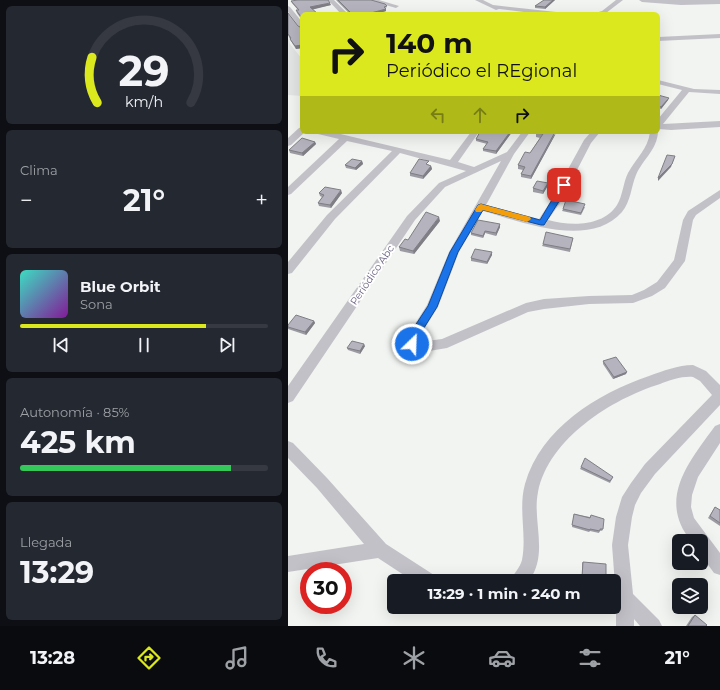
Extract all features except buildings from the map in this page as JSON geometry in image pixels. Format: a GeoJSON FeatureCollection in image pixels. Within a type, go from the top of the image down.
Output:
{"type":"FeatureCollection","features":[{"type":"Feature","properties":{"kind":"street"},"geometry":{"type":"LineString","coordinates":[[331,0],[343,12]]}},
{"type":"Feature","properties":{"kind":"street"},"geometry":{"type":"LineString","coordinates":[[371,0],[394,3]]}},
{"type":"Feature","properties":{"kind":"street"},"geometry":{"type":"LineString","coordinates":[[471,0],[495,12]]}},
{"type":"Feature","properties":{"kind":"street"},"geometry":{"type":"LineString","coordinates":[[478,0],[504,12]]}},
{"type":"Feature","properties":{"kind":"street"},"geometry":{"type":"LineString","coordinates":[[604,12],[620,0]]}},
{"type":"Feature","properties":{"kind":"street"},"geometry":{"type":"LineString","coordinates":[[642,0],[681,3],[720,2]]}},
{"type":"Feature","properties":{"kind":"street"},"geometry":{"type":"LineString","coordinates":[[490,6],[540,12]]}},
{"type":"Feature","properties":{"kind":"street"},"geometry":{"type":"LineString","coordinates":[[288,8],[300,24]]}},
{"type":"Feature","properties":{"kind":"street"},"geometry":{"type":"LineString","coordinates":[[660,39],[720,36]]}},
{"type":"Feature","properties":{"kind":"street"},"geometry":{"type":"LineString","coordinates":[[660,82],[702,92],[720,92]]}},
{"type":"Feature","properties":{"kind":"street"},"geometry":{"type":"LineString","coordinates":[[660,123],[687,89]]}},
{"type":"Feature","properties":{"kind":"street"},"geometry":{"type":"LineString","coordinates":[[660,125],[671,127],[720,124]]}},
{"type":"Feature","properties":{"kind":"street"},"geometry":{"type":"LineString","coordinates":[[288,133],[300,130]]}},
{"type":"Feature","properties":{"kind":"street"},"geometry":{"type":"LineString","coordinates":[[288,143],[300,132]]}},
{"type":"Feature","properties":{"kind":"street"},"geometry":{"type":"LineString","coordinates":[[329,134],[452,163],[473,170]]}},
{"type":"Feature","properties":{"kind":"street"},"geometry":{"type":"LineString","coordinates":[[452,163],[474,134]]}},
{"type":"Feature","properties":{"kind":"street"},"geometry":{"type":"LineString","coordinates":[[525,134],[510,154],[454,252],[432,307],[412,338],[412,344],[416,348],[443,344],[526,308],[544,304],[589,300],[633,299],[648,293],[660,285],[679,261],[688,220],[692,212],[720,193]]}},
{"type":"Feature","properties":{"kind":"street"},"geometry":{"type":"LineString","coordinates":[[541,223],[555,203],[587,142],[594,134]]}},
{"type":"Feature","properties":{"kind":"street"},"geometry":{"type":"LineString","coordinates":[[481,207],[541,223],[569,228],[582,227],[605,219],[619,209],[623,204],[632,174],[650,148],[654,134]]}},
{"type":"Feature","properties":{"kind":"street"},"geometry":{"type":"LineString","coordinates":[[288,192],[345,138]]}},
{"type":"Feature","properties":{"kind":"street"},"geometry":{"type":"LineString","coordinates":[[288,270],[331,217],[397,151]]}},
{"type":"Feature","properties":{"kind":"street","name":"Periódico Abc"},"geometry":{"type":"LineString","coordinates":[[288,397],[411,218],[442,185],[510,154]]}},
{"type":"Feature","properties":{"kind":"street"},"geometry":{"type":"LineString","coordinates":[[523,574],[529,565],[532,546],[529,498],[533,482],[542,462],[561,438],[584,414],[610,398],[640,384],[684,372],[692,371],[702,376],[720,395],[650,469],[636,488],[628,503],[620,544],[624,598],[624,626]]}},
{"type":"Feature","properties":{"kind":"street"},"geometry":{"type":"LineString","coordinates":[[696,534],[685,519],[682,507],[686,487],[695,466],[720,431]]}},
{"type":"Feature","properties":{"kind":"street"},"geometry":{"type":"LineString","coordinates":[[288,448],[322,483],[380,550],[417,574]]}},
{"type":"Feature","properties":{"kind":"street"},"geometry":{"type":"LineString","coordinates":[[288,564],[380,550]]}},
{"type":"Feature","properties":{"kind":"street"},"geometry":{"type":"LineString","coordinates":[[708,551],[720,567]]}},
{"type":"Feature","properties":{"kind":"street"},"geometry":{"type":"LineString","coordinates":[[624,598],[653,626]]}},
{"type":"Feature","properties":{"kind":"shaded area"},"geometry":{"type":"Polygon","coordinates":[[[288,37],[290,44],[300,56],[300,96],[288,95],[288,37]]]}},
{"type":"Feature","properties":{"kind":"slow traffic"},"geometry":{"type":"LineString","coordinates":[[478,210],[481,207],[527,219]]}},
{"type":"Feature","properties":{"kind":"route"},"geometry":{"type":"LineString","coordinates":[[412,344],[412,338],[432,307],[454,252],[481,207],[541,223],[555,203],[564,185]]}}]}
